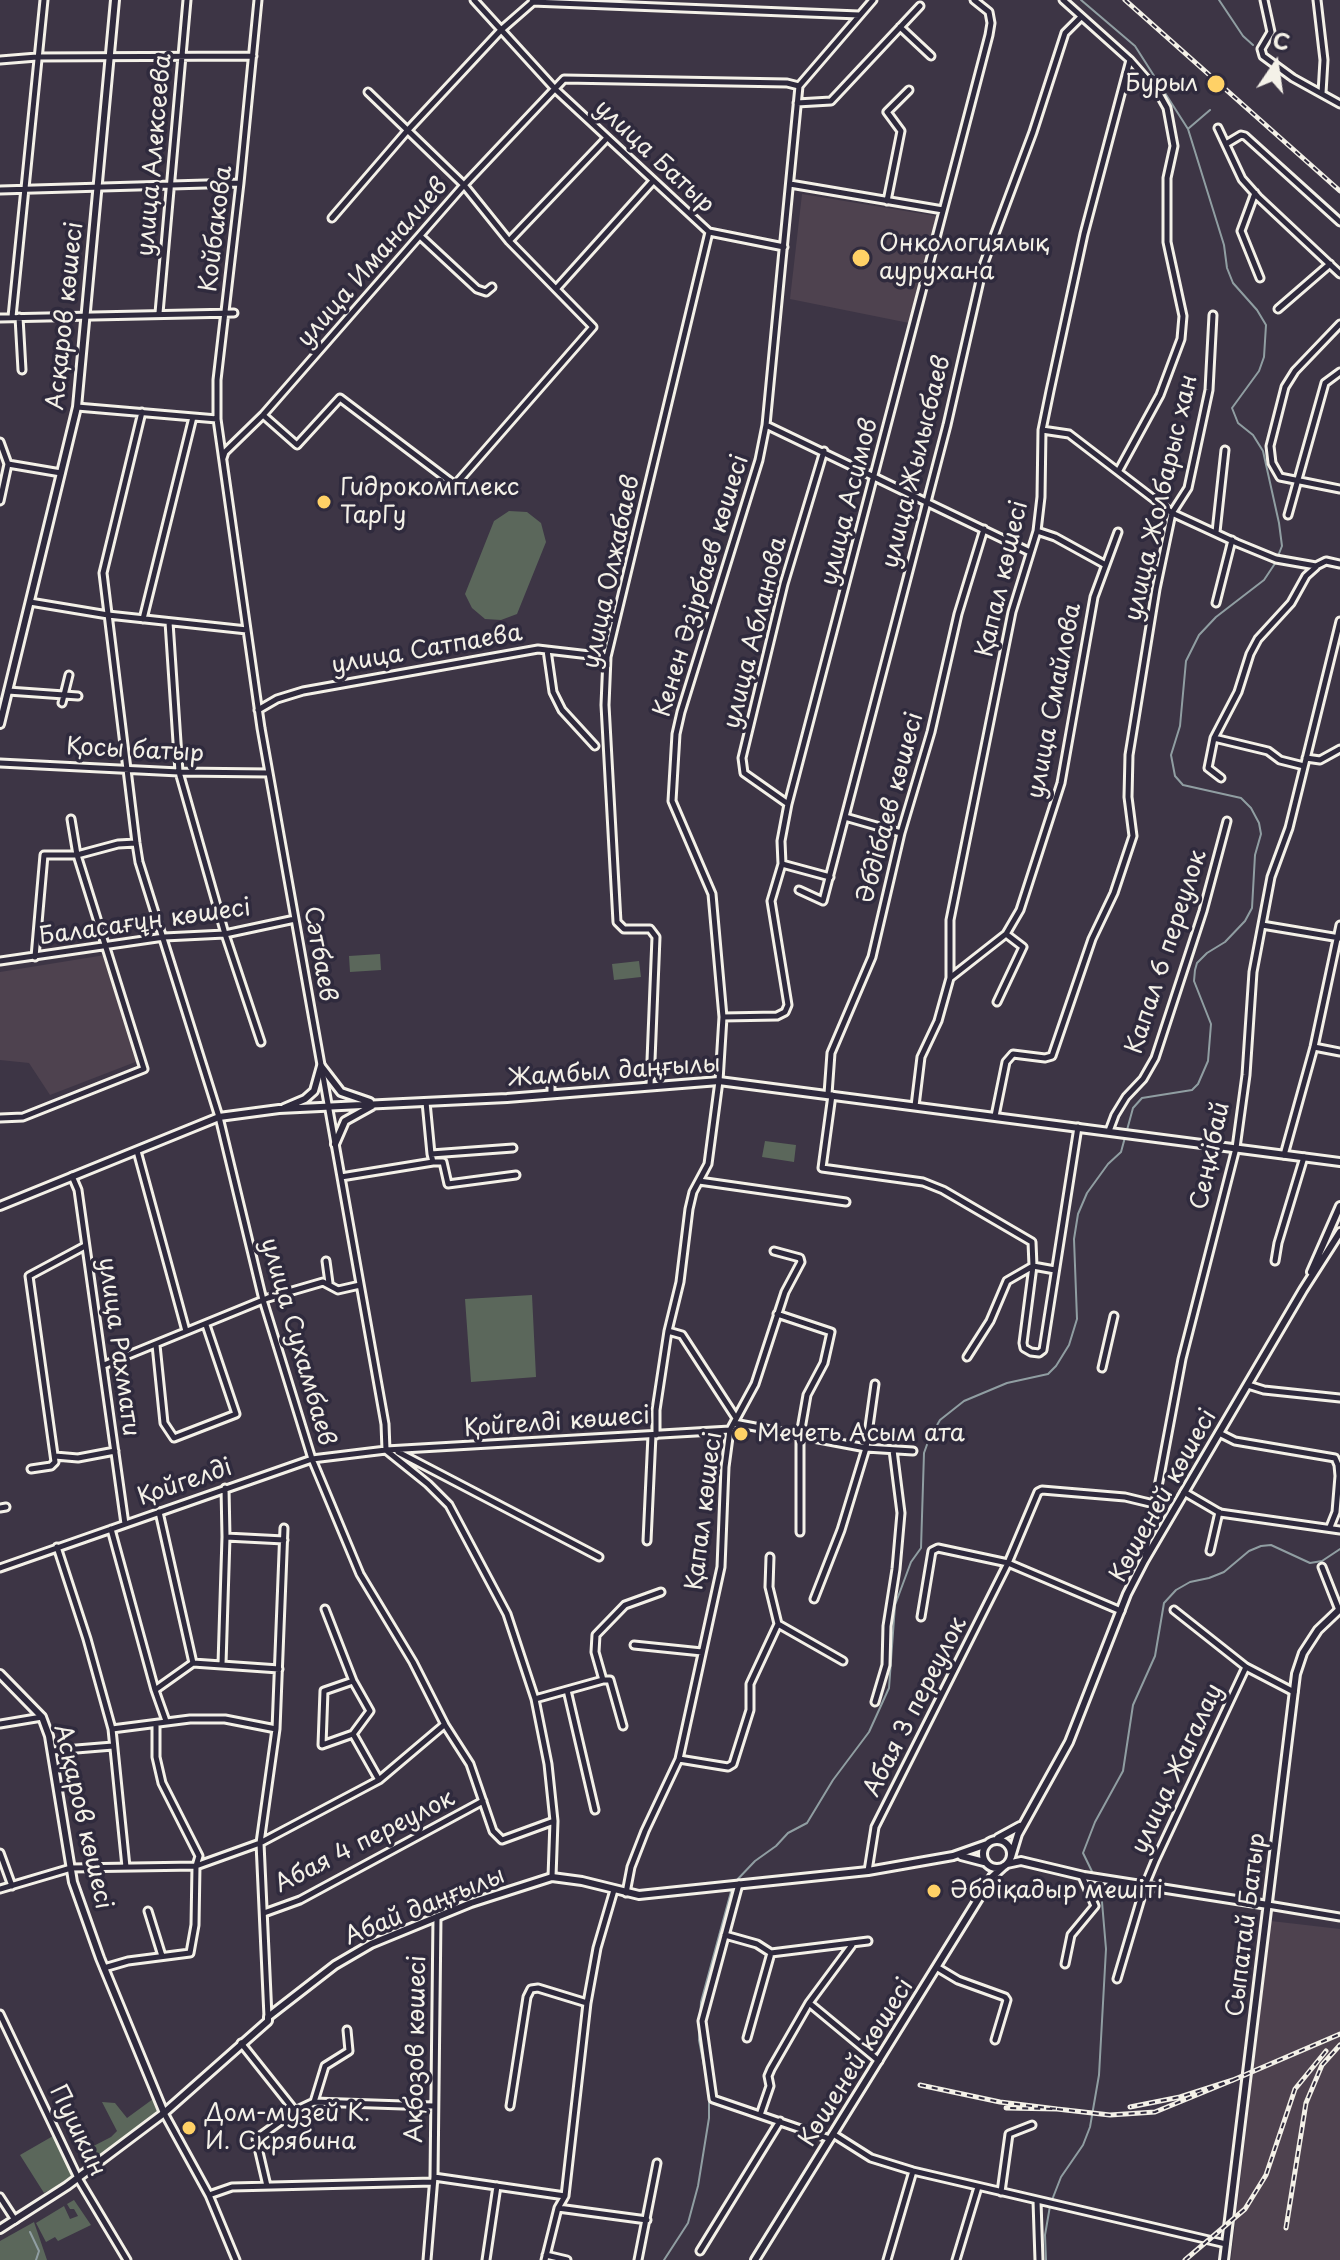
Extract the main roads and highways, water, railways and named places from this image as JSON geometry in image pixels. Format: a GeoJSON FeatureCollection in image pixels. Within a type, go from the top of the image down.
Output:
{"type":"FeatureCollection","features":[{"type":"Feature","properties":{"kind":"main road","name":"Асқаров көшесі"},"geometry":{"type":"LineString","coordinates":[[0,724],[77,407],[115,0]]}},
{"type":"Feature","properties":{"kind":"main road"},"geometry":{"type":"LineString","coordinates":[[279,1109],[305,1099],[314,1091],[321,1066],[341,1092],[376,1104]]}},
{"type":"Feature","properties":{"kind":"main road","name":"Жамбыл даңғылы"},"geometry":{"type":"LineString","coordinates":[[0,1206],[219,1117],[279,1109],[719,1081],[1340,1162]]}},
{"type":"Feature","properties":{"kind":"main road"},"geometry":{"type":"LineString","coordinates":[[335,1144],[345,1121],[376,1104]]}},
{"type":"Feature","properties":{"kind":"main road","name":"Көшеней көшесі"},"geometry":{"type":"LineString","coordinates":[[1303,1290],[1340,1206]]}},
{"type":"Feature","properties":{"kind":"main road","name":"Көшеней көшесі"},"geometry":{"type":"LineString","coordinates":[[755,2260],[988,1884],[1009,1856],[1069,1742],[1144,1561],[1340,1232]]}},
{"type":"Feature","properties":{"kind":"main road","name":"Сыпатай Батыр"},"geometry":{"type":"LineString","coordinates":[[1224,2260],[1294,1692],[1303,1653],[1318,1630],[1340,1610]]}},
{"type":"Feature","properties":{"kind":"main road","name":"Асқаров көшесі"},"geometry":{"type":"LineString","coordinates":[[0,1674],[42,1717],[52,1751],[71,1868],[104,1968],[164,2113]]}},
{"type":"Feature","properties":{"kind":"main road"},"geometry":{"type":"LineString","coordinates":[[953,1856],[1013,1832],[1029,1813]]}},
{"type":"Feature","properties":{"kind":"main road"},"geometry":{"type":"LineString","coordinates":[[995,1839],[1015,1861],[1035,1864]]}},
{"type":"Feature","properties":{"kind":"main road"},"geometry":{"type":"LineString","coordinates":[[987,1844],[983,1851],[990,1875],[988,1884]]}},
{"type":"Feature","properties":{"kind":"main road"},"geometry":{"type":"LineString","coordinates":[[953,1856],[972,1857],[996,1868],[1009,1856]]}},
{"type":"Feature","properties":{"kind":"main road","name":"Абай даңғылы"},"geometry":{"type":"LineString","coordinates":[[0,2229],[78,2178],[164,2113],[268,2021],[268,2017],[335,1965],[371,1944],[437,1917],[552,1877],[639,1895],[868,1871],[953,1856]]}},
{"type":"Feature","properties":{"kind":"main road"},"geometry":{"type":"LineString","coordinates":[[1009,1856],[1083,1876],[1268,1905]]}},
{"type":"Feature","properties":{"kind":"waterway"},"geometry":{"type":"LineString","coordinates":[[1081,0],[1135,46],[1188,129],[1224,245],[1227,268],[1233,283],[1266,325],[1264,357],[1259,371],[1232,408],[1238,423],[1253,435],[1263,451],[1279,523],[1282,546],[1278,556]]}},
{"type":"Feature","properties":{"kind":"waterway"},"geometry":{"type":"LineString","coordinates":[[1219,0],[1243,36],[1253,45]]}},
{"type":"Feature","properties":{"kind":"waterway"},"geometry":{"type":"LineString","coordinates":[[1189,128],[1210,110]]}},
{"type":"Feature","properties":{"kind":"waterway"},"geometry":{"type":"LineString","coordinates":[[735,1882],[788,1833],[807,1823],[833,1780],[869,1732],[889,1688],[895,1605],[911,1562],[921,1548],[924,1453],[929,1439],[940,1420],[964,1401],[1007,1383],[1048,1374],[1056,1366],[1069,1345],[1077,1319],[1074,1239],[1078,1214],[1087,1193],[1121,1152],[1133,1108],[1142,1098],[1192,1090],[1208,1061],[1211,1024],[1194,981],[1195,970],[1197,963],[1207,953],[1225,942],[1245,921],[1252,908],[1255,855],[1261,834],[1251,808],[1241,798],[1183,785],[1175,776],[1171,755],[1180,726],[1186,661],[1199,635],[1216,617],[1264,580],[1276,562]]}},
{"type":"Feature","properties":{"kind":"waterway"},"geometry":{"type":"LineString","coordinates":[[1052,2200],[1061,2177],[1083,2145],[1090,2127],[1099,2075],[1106,1949],[1101,1890],[1083,1853],[1095,1822],[1123,1771],[1133,1705],[1155,1656],[1164,1603],[1176,1590],[1190,1582],[1224,1572],[1249,1551],[1261,1546],[1271,1545],[1310,1563],[1322,1561],[1340,1549]]}},
{"type":"Feature","properties":{"kind":"waterway"},"geometry":{"type":"LineString","coordinates":[[664,2260],[688,2223],[698,2186],[709,2118],[709,2091],[699,2040],[701,2002],[732,1888]]}},
{"type":"Feature","properties":{"kind":"waterway"},"geometry":{"type":"LineString","coordinates":[[1046,2260],[1045,2235],[1050,2206]]}},
{"type":"Feature","properties":{"kind":"waterway"},"geometry":{"type":"LineString","coordinates":[[30,2232],[39,2251],[36,2260]]}},
{"type":"Feature","properties":{"kind":"railway"},"geometry":{"type":"LineString","coordinates":[[1125,0],[1340,191]]}},
{"type":"Feature","properties":{"kind":"railway"},"geometry":{"type":"LineString","coordinates":[[1233,2080],[1340,2034]]}},
{"type":"Feature","properties":{"kind":"railway"},"geometry":{"type":"LineString","coordinates":[[1286,2228],[1306,2103],[1322,2065],[1340,2045]]}},
{"type":"Feature","properties":{"kind":"railway"},"geometry":{"type":"LineString","coordinates":[[1185,2260],[1245,2209],[1266,2175],[1295,2089],[1326,2051]]}},
{"type":"Feature","properties":{"kind":"railway"},"geometry":{"type":"LineString","coordinates":[[1057,2109],[1110,2115],[1155,2112],[1233,2080],[1180,2097],[1130,2107]]}},
{"type":"Feature","properties":{"kind":"railway"},"geometry":{"type":"LineString","coordinates":[[920,2085],[1000,2102],[1057,2109],[1006,2108]]}},
{"type":"Feature","properties":{"kind":"place","name":"Бурыл"},"geometry":{"type":"Point","coordinates":[1216,84]}},
{"type":"Feature","properties":{"kind":"place","name":"Онкологиялық аурухана"},"geometry":{"type":"Point","coordinates":[861,258]}},
{"type":"Feature","properties":{"kind":"place","name":"Гидрокомплекс ТарГу"},"geometry":{"type":"Point","coordinates":[324,502]}},
{"type":"Feature","properties":{"kind":"place","name":"Мечеть Асым ата"},"geometry":{"type":"Point","coordinates":[741,1434]}},
{"type":"Feature","properties":{"kind":"place","name":"Әбдіқадыр мешіті"},"geometry":{"type":"Point","coordinates":[934,1891]}},
{"type":"Feature","properties":{"kind":"place","name":"Дом-музей К. И. Скрябина"},"geometry":{"type":"Point","coordinates":[189,2128]}}]}
